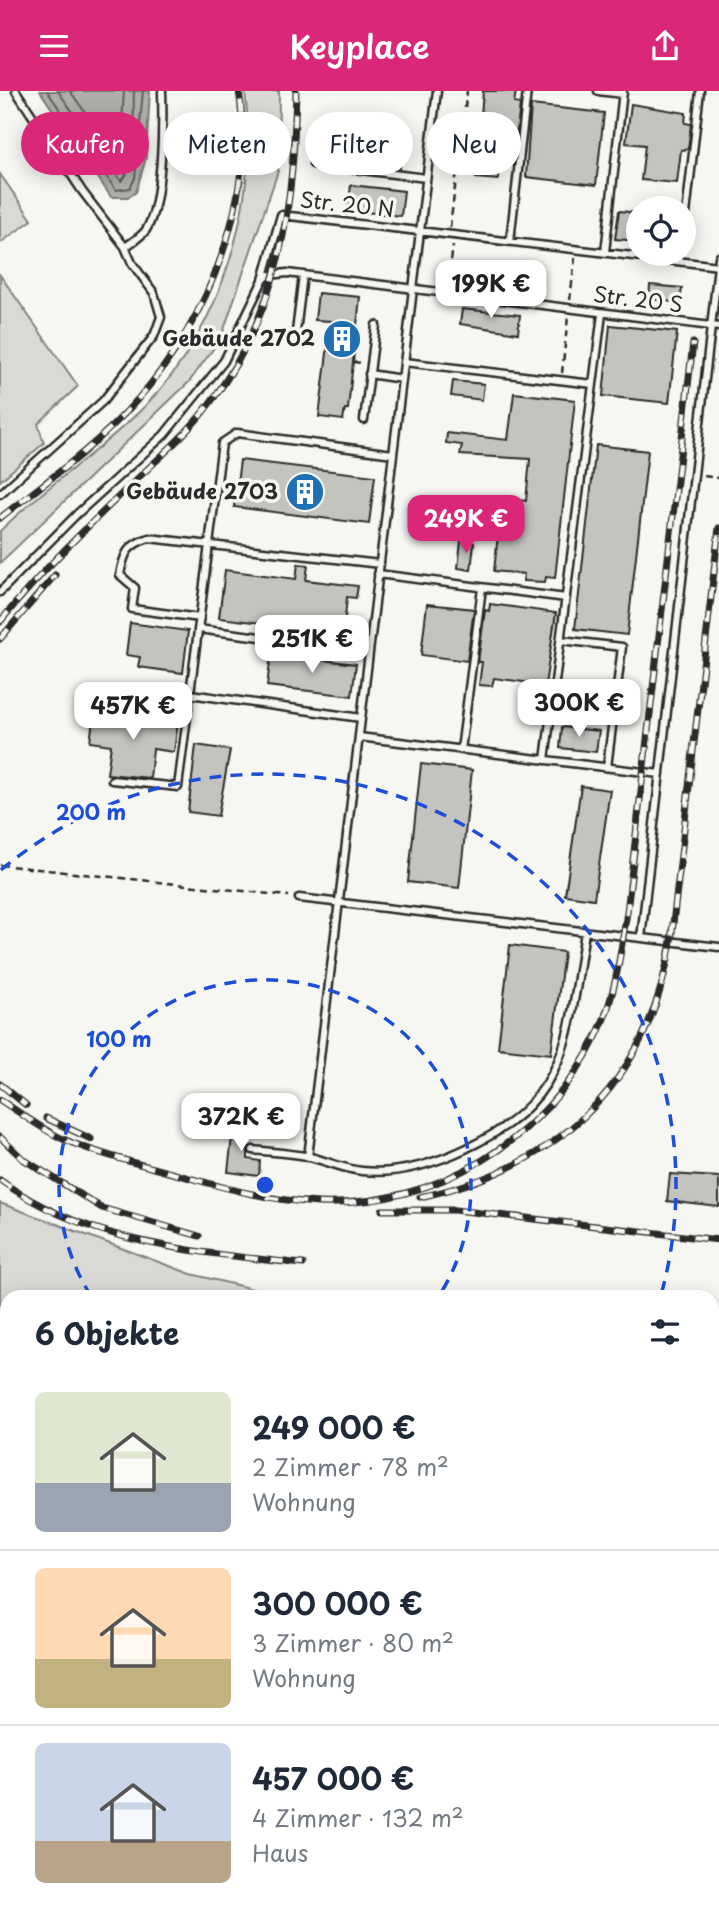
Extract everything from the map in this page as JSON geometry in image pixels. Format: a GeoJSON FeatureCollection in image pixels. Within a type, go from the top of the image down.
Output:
{"type":"FeatureCollection","features":[{"type":"Feature","properties":{"kind":"lane"},"geometry":{"type":"LineString","coordinates":[[0,494],[103,401],[154,337],[161,317],[154,293],[132,264],[125,247],[82,191],[16,91]]}},
{"type":"Feature","properties":{"kind":"lane"},"geometry":{"type":"LineString","coordinates":[[125,247],[145,232],[154,212],[163,125],[162,91]]}},
{"type":"Feature","properties":{"kind":"lane"},"geometry":{"type":"LineString","coordinates":[[308,1157],[437,91]]}},
{"type":"Feature","properties":{"kind":"lane"},"geometry":{"type":"LineString","coordinates":[[510,241],[527,91]]}},
{"type":"Feature","properties":{"kind":"lane"},"geometry":{"type":"LineString","coordinates":[[598,91],[623,92],[605,252]]}},
{"type":"Feature","properties":{"kind":"lane"},"geometry":{"type":"LineString","coordinates":[[688,196],[701,91]]}},
{"type":"Feature","properties":{"kind":"lane"},"geometry":{"type":"LineString","coordinates":[[403,175],[426,178]]}},
{"type":"Feature","properties":{"kind":"lane","name":"Str. 20 N"},"geometry":{"type":"LineString","coordinates":[[0,592],[77,514],[164,435],[224,361],[263,280],[281,215],[626,254]]}},
{"type":"Feature","properties":{"kind":"lane"},"geometry":{"type":"LineString","coordinates":[[641,938],[694,475],[715,326],[719,257]]}},
{"type":"Feature","properties":{"kind":"lane","name":"Str. 20 N"},"geometry":{"type":"LineString","coordinates":[[696,261],[719,266]]}},
{"type":"Feature","properties":{"kind":"lane","name":"Str. 20 S"},"geometry":{"type":"LineString","coordinates":[[263,280],[276,274],[303,275],[715,326]]}},
{"type":"Feature","properties":{"kind":"lane"},"geometry":{"type":"LineString","coordinates":[[296,332],[303,275]]}},
{"type":"Feature","properties":{"kind":"lane"},"geometry":{"type":"LineString","coordinates":[[545,760],[602,314]]}},
{"type":"Feature","properties":{"kind":"lane"},"geometry":{"type":"LineString","coordinates":[[364,420],[376,325]]}},
{"type":"Feature","properties":{"kind":"lane"},"geometry":{"type":"LineString","coordinates":[[404,362],[593,384]]}},
{"type":"Feature","properties":{"kind":"lane"},"geometry":{"type":"LineString","coordinates":[[369,375],[402,379]]}},
{"type":"Feature","properties":{"kind":"lane"},"geometry":{"type":"LineString","coordinates":[[112,780],[178,787],[222,443],[237,433],[393,454]]}},
{"type":"Feature","properties":{"kind":"lane"},"geometry":{"type":"LineString","coordinates":[[200,618],[132,609],[135,588],[120,575],[124,553],[133,543],[149,538],[380,564]]}},
{"type":"Feature","properties":{"kind":"lane"},"geometry":{"type":"LineString","coordinates":[[378,574],[566,598]]}},
{"type":"Feature","properties":{"kind":"lane"},"geometry":{"type":"LineString","coordinates":[[461,750],[482,588]]}},
{"type":"Feature","properties":{"kind":"lane"},"geometry":{"type":"LineString","coordinates":[[198,629],[369,650]]}},
{"type":"Feature","properties":{"kind":"lane"},"geometry":{"type":"LineString","coordinates":[[561,640],[622,647],[607,767]]}},
{"type":"Feature","properties":{"kind":"lane"},"geometry":{"type":"LineString","coordinates":[[190,694],[361,718]]}},
{"type":"Feature","properties":{"kind":"lane"},"geometry":{"type":"LineString","coordinates":[[359,737],[660,774]]}},
{"type":"Feature","properties":{"kind":"lane"},"geometry":{"type":"LineString","coordinates":[[299,898],[719,947]]}},
{"type":"Feature","properties":{"kind":"lane"},"geometry":{"type":"LineString","coordinates":[[253,1150],[308,1157],[363,1171],[410,1169],[470,1147],[528,1110],[548,1082],[566,1045],[586,932]]}},
{"type":"Feature","properties":{"kind":"path"},"geometry":{"type":"LineString","coordinates":[[455,227],[450,227],[467,91]]}},
{"type":"Feature","properties":{"kind":"path"},"geometry":{"type":"LineString","coordinates":[[561,381],[576,249]]}},
{"type":"Feature","properties":{"kind":"path"},"geometry":{"type":"LineString","coordinates":[[353,362],[371,364]]}},
{"type":"Feature","properties":{"kind":"path"},"geometry":{"type":"LineString","coordinates":[[694,475],[719,478]]}},
{"type":"Feature","properties":{"kind":"path"},"geometry":{"type":"LineString","coordinates":[[0,865],[299,898]]}},
{"type":"Feature","properties":{"kind":"shaded area"},"geometry":{"type":"Polygon","coordinates":[[[245,91],[279,91],[279,112],[246,112],[245,91]]]}},
{"type":"Feature","properties":{"kind":"shaded area"},"geometry":{"type":"Polygon","coordinates":[[[0,174],[32,220],[0,243],[0,174]]]}},
{"type":"Feature","properties":{"kind":"shaded area"},"geometry":{"type":"Polygon","coordinates":[[[277,175],[221,338],[189,382],[0,563],[0,531],[145,406],[173,374],[196,338],[215,300],[230,260],[246,176],[277,175]]]}},
{"type":"Feature","properties":{"kind":"shaded area"},"geometry":{"type":"Polygon","coordinates":[[[0,275],[78,386],[38,424],[44,443],[0,481],[0,275]]]}},
{"type":"Feature","properties":{"kind":"shaded area"},"geometry":{"type":"Polygon","coordinates":[[[0,1203],[191,1274],[257,1290],[0,1290],[0,1203]]]}},
{"type":"Feature","properties":{"kind":"water"},"geometry":{"type":"Polygon","coordinates":[[[40,91],[150,91],[149,112],[54,112],[40,91]]]}},
{"type":"Feature","properties":{"kind":"water"},"geometry":{"type":"Polygon","coordinates":[[[96,175],[141,175],[136,192],[128,197],[111,197],[96,175]]]}},
{"type":"Feature","properties":{"kind":"building"},"geometry":{"type":"Polygon","coordinates":[[[483,91],[516,91],[514,103],[520,104],[519,112],[481,112],[483,91]]]}},
{"type":"Feature","properties":{"kind":"building"},"geometry":{"type":"Polygon","coordinates":[[[631,104],[686,113],[685,123],[691,124],[688,149],[681,150],[677,183],[641,180],[645,145],[626,143],[631,104]]]}},
{"type":"Feature","properties":{"kind":"building"},"geometry":{"type":"Polygon","coordinates":[[[531,105],[604,113],[596,185],[526,177],[531,105]]]}},
{"type":"Feature","properties":{"kind":"building"},"geometry":{"type":"Polygon","coordinates":[[[476,175],[499,175],[498,180],[476,178],[476,175]]]}},
{"type":"Feature","properties":{"kind":"building"},"geometry":{"type":"Polygon","coordinates":[[[351,185],[404,191],[401,216],[348,210],[351,185]]]}},
{"type":"Feature","properties":{"kind":"building"},"geometry":{"type":"Polygon","coordinates":[[[619,211],[626,212],[626,240],[615,239],[619,211]]]}},
{"type":"Feature","properties":{"kind":"building"},"geometry":{"type":"Polygon","coordinates":[[[650,285],[682,288],[680,303],[649,299],[650,285]]]}},
{"type":"Feature","properties":{"kind":"building","name":"Gebäude 2702"},"geometry":{"type":"Polygon","coordinates":[[[318,293],[360,297],[348,409],[345,409],[343,420],[319,417],[331,321],[315,320],[318,293]]]}},
{"type":"Feature","properties":{"kind":"building"},"geometry":{"type":"Polygon","coordinates":[[[462,309],[520,315],[518,333],[460,324],[462,309]]]}},
{"type":"Feature","properties":{"kind":"building"},"geometry":{"type":"Polygon","coordinates":[[[610,325],[677,332],[669,403],[603,396],[610,325]]]}},
{"type":"Feature","properties":{"kind":"building"},"geometry":{"type":"Polygon","coordinates":[[[453,381],[484,384],[482,400],[451,396],[453,381]]]}},
{"type":"Feature","properties":{"kind":"building"},"geometry":{"type":"Polygon","coordinates":[[[514,393],[575,400],[555,578],[546,577],[545,582],[523,581],[524,574],[494,571],[502,498],[526,501],[530,459],[460,455],[462,445],[446,443],[447,433],[508,440],[514,393]]]}},
{"type":"Feature","properties":{"kind":"building"},"geometry":{"type":"Polygon","coordinates":[[[596,445],[648,451],[627,635],[575,629],[596,445]]]}},
{"type":"Feature","properties":{"kind":"building","name":"Gebäude 2703"},"geometry":{"type":"Polygon","coordinates":[[[240,460],[375,476],[369,524],[234,507],[240,460]]]}},
{"type":"Feature","properties":{"kind":"building"},"geometry":{"type":"Polygon","coordinates":[[[461,541],[474,543],[471,570],[458,568],[461,541]]]}},
{"type":"Feature","properties":{"kind":"building"},"geometry":{"type":"Polygon","coordinates":[[[298,564],[308,565],[306,580],[358,586],[356,598],[347,597],[344,627],[337,626],[336,638],[277,631],[278,625],[219,618],[225,570],[296,579],[298,564]]]}},
{"type":"Feature","properties":{"kind":"building"},"geometry":{"type":"Polygon","coordinates":[[[427,604],[474,609],[467,661],[421,655],[427,604]]]}},
{"type":"Feature","properties":{"kind":"building"},"geometry":{"type":"Polygon","coordinates":[[[490,604],[556,613],[545,685],[494,678],[492,686],[479,685],[482,662],[478,662],[485,610],[489,611],[490,604]]]}},
{"type":"Feature","properties":{"kind":"building"},"geometry":{"type":"Polygon","coordinates":[[[130,623],[188,631],[183,673],[138,667],[140,657],[126,655],[130,623]]]}},
{"type":"Feature","properties":{"kind":"building"},"geometry":{"type":"Polygon","coordinates":[[[271,654],[356,664],[352,696],[267,686],[271,654]]]}},
{"type":"Feature","properties":{"kind":"building"},"geometry":{"type":"Polygon","coordinates":[[[94,712],[178,722],[174,752],[153,749],[150,778],[107,774],[111,745],[90,742],[94,712]]]}},
{"type":"Feature","properties":{"kind":"building"},"geometry":{"type":"Polygon","coordinates":[[[562,727],[599,731],[596,752],[560,748],[562,727]]]}},
{"type":"Feature","properties":{"kind":"building"},"geometry":{"type":"Polygon","coordinates":[[[196,745],[230,750],[218,816],[188,812],[196,745]]]}},
{"type":"Feature","properties":{"kind":"building"},"geometry":{"type":"Polygon","coordinates":[[[421,764],[472,770],[459,888],[408,882],[421,764]]]}},
{"type":"Feature","properties":{"kind":"building"},"geometry":{"type":"Polygon","coordinates":[[[581,786],[610,790],[594,899],[565,895],[581,786]]]}},
{"type":"Feature","properties":{"kind":"building"},"geometry":{"type":"Polygon","coordinates":[[[510,945],[564,952],[551,1054],[498,1048],[510,945]]]}},
{"type":"Feature","properties":{"kind":"building"},"geometry":{"type":"Polygon","coordinates":[[[234,1120],[246,1122],[244,1143],[248,1143],[248,1159],[260,1161],[259,1176],[228,1172],[234,1120]]]}},
{"type":"Feature","properties":{"kind":"building"},"geometry":{"type":"Polygon","coordinates":[[[670,1174],[719,1177],[719,1207],[667,1201],[670,1174]]]}},
{"type":"Feature","properties":{"kind":"railway"},"geometry":{"type":"LineString","coordinates":[[0,518],[71,462],[122,417],[163,368],[186,333],[205,296],[233,216],[240,174],[242,133],[239,91]]}},
{"type":"Feature","properties":{"kind":"railway"},"geometry":{"type":"LineString","coordinates":[[0,622],[66,549],[193,424],[234,367],[268,293],[279,255],[291,175],[296,91]]}},
{"type":"Feature","properties":{"kind":"railway"},"geometry":{"type":"LineString","coordinates":[[0,1100],[55,1135],[106,1155],[248,1193],[319,1203],[362,1201],[404,1193],[445,1179],[483,1160],[518,1135],[549,1106],[575,1072],[597,1035],[609,1005],[619,959],[627,912],[693,343]]}},
{"type":"Feature","properties":{"kind":"railway"},"geometry":{"type":"LineString","coordinates":[[420,1197],[470,1183],[515,1164],[555,1141],[589,1111],[619,1077],[642,1037],[660,992],[671,941],[719,528]]}},
{"type":"Feature","properties":{"kind":"railway"},"geometry":{"type":"LineString","coordinates":[[0,639],[55,575]]}},
{"type":"Feature","properties":{"kind":"railway"},"geometry":{"type":"LineString","coordinates":[[0,1084],[26,1105]]}},
{"type":"Feature","properties":{"kind":"railway"},"geometry":{"type":"LineString","coordinates":[[46,1118],[91,1139]]}},
{"type":"Feature","properties":{"kind":"railway"},"geometry":{"type":"LineString","coordinates":[[0,1137],[23,1159],[102,1208],[199,1236]]}},
{"type":"Feature","properties":{"kind":"railway"},"geometry":{"type":"LineString","coordinates":[[0,1180],[34,1202],[107,1232],[184,1249],[303,1264]]}},
{"type":"Feature","properties":{"kind":"railway"},"geometry":{"type":"LineString","coordinates":[[382,1210],[455,1210],[719,1240]]}},
{"type":"Feature","properties":{"kind":"place","name":"Gebäude 2702"},"geometry":{"type":"Point","coordinates":[342,339]}},
{"type":"Feature","properties":{"kind":"place","name":"Gebäude 2703"},"geometry":{"type":"Point","coordinates":[305,492]}}]}
